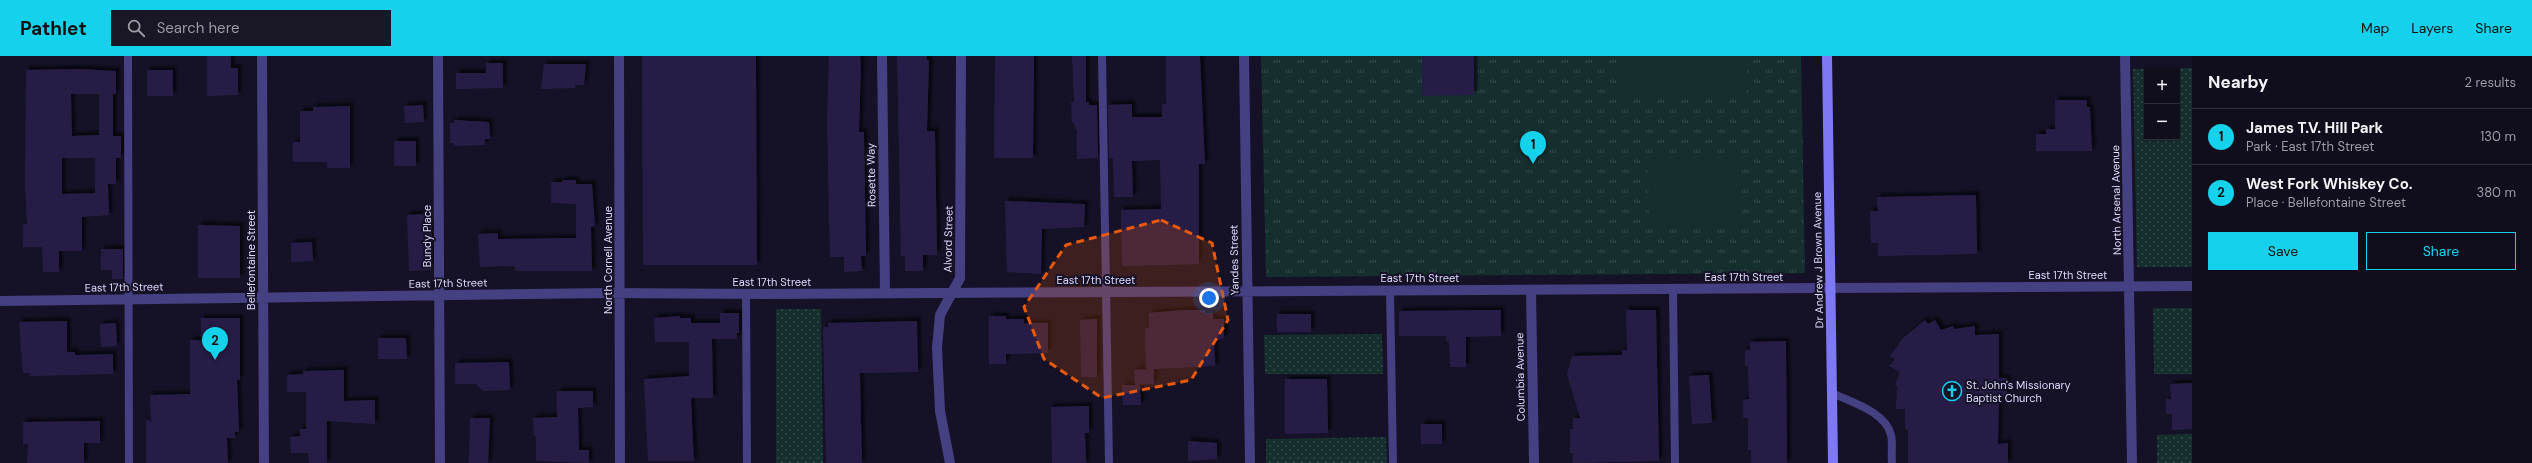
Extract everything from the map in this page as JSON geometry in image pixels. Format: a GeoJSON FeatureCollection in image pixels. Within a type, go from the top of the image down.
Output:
{"type":"FeatureCollection","features":[{"type":"Feature","properties":{"kind":"main road","name":"Dr Andrew J Brown Avenue"},"geometry":{"type":"LineString","coordinates":[[1827,56],[1833,463]]}},
{"type":"Feature","properties":{"kind":"street","name":"Bellefontaine Street"},"geometry":{"type":"LineString","coordinates":[[262,56],[264,463]]}},
{"type":"Feature","properties":{"kind":"street","name":"Bundy Place"},"geometry":{"type":"LineString","coordinates":[[438,56],[440,463]]}},
{"type":"Feature","properties":{"kind":"street","name":"North Cornell Avenue"},"geometry":{"type":"LineString","coordinates":[[619,56],[620,463]]}},
{"type":"Feature","properties":{"kind":"street","name":"Rosette Way"},"geometry":{"type":"LineString","coordinates":[[882,56],[885,293]]}},
{"type":"Feature","properties":{"kind":"street","name":"Alvord Street"},"geometry":{"type":"LineString","coordinates":[[950,463],[940,411],[937,348],[940,315],[954,292],[960,278],[961,56]]}},
{"type":"Feature","properties":{"kind":"street","name":"Yandes Street"},"geometry":{"type":"LineString","coordinates":[[1244,56],[1250,463]]}},
{"type":"Feature","properties":{"kind":"street","name":"North Arsenal Avenue"},"geometry":{"type":"LineString","coordinates":[[2125,56],[2132,463]]}},
{"type":"Feature","properties":{"kind":"street","name":"East 17th Street"},"geometry":{"type":"LineString","coordinates":[[0,301],[620,293],[746,294],[1674,290],[2192,286]]}},
{"type":"Feature","properties":{"kind":"street","name":"Columbia Avenue"},"geometry":{"type":"LineString","coordinates":[[1531,290],[1534,463]]}},
{"type":"Feature","properties":{"kind":"lane"},"geometry":{"type":"LineString","coordinates":[[128,56],[129,463]]}},
{"type":"Feature","properties":{"kind":"lane"},"geometry":{"type":"LineString","coordinates":[[1102,56],[1109,463]]}},
{"type":"Feature","properties":{"kind":"lane"},"geometry":{"type":"LineString","coordinates":[[1674,290],[1675,463]]}},
{"type":"Feature","properties":{"kind":"lane"},"geometry":{"type":"LineString","coordinates":[[1390,291],[1393,463]]}},
{"type":"Feature","properties":{"kind":"lane"},"geometry":{"type":"LineString","coordinates":[[746,294],[747,463]]}},
{"type":"Feature","properties":{"kind":"lane"},"geometry":{"type":"LineString","coordinates":[[1832,394],[1863,408],[1885,422],[1891,435],[1892,463]]}},
{"type":"Feature","properties":{"kind":"highlighted area"},"geometry":{"type":"Polygon","coordinates":[[[1161,220],[1212,243],[1228,320],[1191,380],[1102,398],[1044,359],[1024,307],[1066,245],[1161,220]]]}},
{"type":"Feature","properties":{"kind":"green space"},"geometry":{"type":"Polygon","coordinates":[[[1261,56],[1801,56],[1805,273],[1266,277],[1261,56]]]}},
{"type":"Feature","properties":{"kind":"green space"},"geometry":{"type":"Polygon","coordinates":[[[1622,56],[1746,56],[1746,96],[1622,97],[1622,56]]]}},
{"type":"Feature","properties":{"kind":"green space"},"geometry":{"type":"Polygon","coordinates":[[[2180,68],[2192,68],[2192,267],[2137,267],[2133,69],[2144,69],[2144,140],[2180,140],[2180,68]]]}},
{"type":"Feature","properties":{"kind":"green space"},"geometry":{"type":"Polygon","coordinates":[[[1741,154],[1742,224],[1649,226],[1648,155],[1741,154]]]}},
{"type":"Feature","properties":{"kind":"green space"},"geometry":{"type":"Polygon","coordinates":[[[2153,308],[2192,308],[2192,374],[2154,374],[2153,308]]]}},
{"type":"Feature","properties":{"kind":"green space"},"geometry":{"type":"Polygon","coordinates":[[[776,309],[821,309],[823,463],[776,463],[776,309]]]}},
{"type":"Feature","properties":{"kind":"green space"},"geometry":{"type":"Polygon","coordinates":[[[1382,334],[1383,374],[1265,374],[1264,335],[1382,334]]]}},
{"type":"Feature","properties":{"kind":"green space"},"geometry":{"type":"Polygon","coordinates":[[[2192,434],[2192,463],[2157,463],[2157,435],[2192,434]]]}},
{"type":"Feature","properties":{"kind":"green space"},"geometry":{"type":"Polygon","coordinates":[[[1386,437],[1387,463],[1266,463],[1266,439],[1386,437]]]}},
{"type":"Feature","properties":{"kind":"building"},"geometry":{"type":"Polygon","coordinates":[[[207,56],[231,56],[231,68],[238,68],[238,95],[207,96],[207,56]]]}},
{"type":"Feature","properties":{"kind":"building"},"geometry":{"type":"Polygon","coordinates":[[[642,56],[756,56],[757,265],[643,265],[642,56]]]}},
{"type":"Feature","properties":{"kind":"building"},"geometry":{"type":"Polygon","coordinates":[[[829,56],[860,56],[859,132],[864,132],[866,256],[861,256],[862,271],[844,272],[844,257],[830,257],[827,120],[829,56]]]}},
{"type":"Feature","properties":{"kind":"building"},"geometry":{"type":"Polygon","coordinates":[[[897,56],[927,56],[927,60],[929,60],[927,131],[935,131],[937,255],[923,255],[923,271],[905,271],[905,256],[901,256],[897,56]]]}},
{"type":"Feature","properties":{"kind":"building"},"geometry":{"type":"Polygon","coordinates":[[[995,56],[1034,56],[1033,158],[994,158],[995,56]]]}},
{"type":"Feature","properties":{"kind":"building"},"geometry":{"type":"Polygon","coordinates":[[[1072,56],[1086,56],[1086,102],[1089,102],[1089,105],[1097,105],[1098,158],[1077,159],[1077,129],[1075,129],[1074,123],[1072,123],[1071,102],[1074,102],[1072,56]]]}},
{"type":"Feature","properties":{"kind":"building"},"geometry":{"type":"Polygon","coordinates":[[[1166,56],[1200,56],[1205,164],[1199,164],[1199,264],[1122,266],[1121,210],[1161,209],[1160,160],[1132,161],[1133,197],[1114,197],[1113,158],[1109,158],[1108,105],[1132,104],[1132,117],[1162,117],[1162,104],[1166,104],[1166,56]]]}},
{"type":"Feature","properties":{"kind":"building"},"geometry":{"type":"Polygon","coordinates":[[[1422,56],[1474,56],[1474,95],[1422,96],[1422,56]]]}},
{"type":"Feature","properties":{"kind":"building"},"geometry":{"type":"Polygon","coordinates":[[[486,63],[503,63],[503,88],[456,89],[456,73],[486,73],[486,63]]]}},
{"type":"Feature","properties":{"kind":"building"},"geometry":{"type":"Polygon","coordinates":[[[544,64],[586,64],[584,85],[575,85],[575,88],[541,89],[544,64]]]}},
{"type":"Feature","properties":{"kind":"building"},"geometry":{"type":"Polygon","coordinates":[[[79,69],[116,71],[116,94],[113,94],[113,136],[121,136],[121,158],[116,158],[116,184],[108,184],[109,215],[82,217],[82,251],[59,251],[59,272],[43,272],[42,247],[23,247],[23,224],[27,224],[25,186],[26,70],[79,69]],[[71,94],[72,136],[99,135],[99,94],[71,94]],[[62,158],[62,194],[95,193],[95,158],[62,158]]]}},
{"type":"Feature","properties":{"kind":"building"},"geometry":{"type":"Polygon","coordinates":[[[147,70],[173,70],[173,96],[147,96],[147,70]]]}},
{"type":"Feature","properties":{"kind":"building"},"geometry":{"type":"Polygon","coordinates":[[[2055,100],[2087,100],[2087,107],[2090,107],[2092,151],[2036,151],[2036,134],[2046,134],[2046,129],[2055,129],[2055,100]]]}},
{"type":"Feature","properties":{"kind":"building"},"geometry":{"type":"Polygon","coordinates":[[[423,105],[424,122],[405,123],[404,106],[423,105]]]}},
{"type":"Feature","properties":{"kind":"building"},"geometry":{"type":"Polygon","coordinates":[[[350,106],[350,168],[327,168],[327,162],[293,162],[293,142],[300,142],[300,111],[313,111],[313,107],[350,106]]]}},
{"type":"Feature","properties":{"kind":"building"},"geometry":{"type":"Polygon","coordinates":[[[454,120],[489,122],[490,139],[485,139],[485,145],[454,146],[454,143],[450,143],[450,123],[454,123],[454,120]]]}},
{"type":"Feature","properties":{"kind":"building"},"geometry":{"type":"Polygon","coordinates":[[[394,141],[416,141],[416,166],[394,166],[394,141]]]}},
{"type":"Feature","properties":{"kind":"building"},"geometry":{"type":"Polygon","coordinates":[[[562,180],[576,180],[576,184],[592,184],[595,226],[591,227],[592,271],[516,271],[514,266],[480,267],[478,234],[498,233],[498,239],[576,238],[576,204],[551,203],[551,182],[562,182],[562,180]]]}},
{"type":"Feature","properties":{"kind":"building"},"geometry":{"type":"Polygon","coordinates":[[[1976,195],[1977,254],[1878,256],[1878,243],[1871,243],[1870,211],[1878,211],[1877,197],[1976,195]]]}},
{"type":"Feature","properties":{"kind":"building"},"geometry":{"type":"Polygon","coordinates":[[[1005,201],[1085,204],[1084,227],[1042,229],[1041,274],[1007,272],[1005,201]]]}},
{"type":"Feature","properties":{"kind":"building"},"geometry":{"type":"Polygon","coordinates":[[[426,214],[426,222],[432,222],[431,270],[409,271],[407,215],[426,214]]]}},
{"type":"Feature","properties":{"kind":"building"},"geometry":{"type":"Polygon","coordinates":[[[198,225],[240,226],[240,278],[198,278],[198,225]]]}},
{"type":"Feature","properties":{"kind":"building"},"geometry":{"type":"Polygon","coordinates":[[[312,242],[313,261],[291,262],[291,243],[312,242]]]}},
{"type":"Feature","properties":{"kind":"building"},"geometry":{"type":"Polygon","coordinates":[[[101,249],[123,249],[123,279],[112,279],[112,270],[101,270],[101,249]]]}},
{"type":"Feature","properties":{"kind":"building"},"geometry":{"type":"Polygon","coordinates":[[[1205,310],[1205,313],[1213,313],[1213,319],[1224,319],[1224,339],[1214,340],[1215,366],[1154,369],[1154,384],[1135,385],[1134,370],[1153,369],[1146,369],[1145,328],[1149,328],[1149,313],[1205,310]]]}},
{"type":"Feature","properties":{"kind":"building"},"geometry":{"type":"Polygon","coordinates":[[[1501,310],[1501,336],[1466,337],[1466,367],[1450,367],[1449,341],[1446,341],[1446,336],[1399,336],[1399,311],[1501,310]]]}},
{"type":"Feature","properties":{"kind":"building"},"geometry":{"type":"Polygon","coordinates":[[[1626,310],[1656,310],[1659,461],[1573,463],[1573,453],[1570,453],[1570,429],[1573,429],[1573,418],[1580,418],[1567,374],[1572,356],[1622,355],[1622,350],[1627,350],[1626,310]]]}},
{"type":"Feature","properties":{"kind":"building"},"geometry":{"type":"Polygon","coordinates":[[[720,313],[739,313],[739,333],[737,333],[737,339],[712,339],[713,398],[692,398],[691,400],[694,461],[648,461],[644,379],[689,376],[689,342],[655,342],[654,318],[680,316],[680,318],[691,318],[691,323],[720,323],[720,313]]]}},
{"type":"Feature","properties":{"kind":"building"},"geometry":{"type":"Polygon","coordinates":[[[1277,314],[1311,314],[1311,332],[1277,332],[1277,314]]]}},
{"type":"Feature","properties":{"kind":"building"},"geometry":{"type":"Polygon","coordinates":[[[989,316],[1006,316],[1006,319],[1024,319],[1024,323],[1048,323],[1048,353],[1006,354],[1006,364],[989,364],[989,316]]]}},
{"type":"Feature","properties":{"kind":"building"},"geometry":{"type":"Polygon","coordinates":[[[201,318],[240,318],[240,380],[237,380],[239,432],[235,432],[235,438],[227,438],[228,463],[146,463],[146,420],[151,421],[150,395],[190,394],[190,340],[201,340],[201,318]]]}},
{"type":"Feature","properties":{"kind":"building"},"geometry":{"type":"Polygon","coordinates":[[[1097,319],[1097,377],[1081,377],[1080,320],[1097,319]]]}},
{"type":"Feature","properties":{"kind":"building","name":"St. John's Missionary Baptist Church"},"geometry":{"type":"Polygon","coordinates":[[[1925,320],[1928,324],[1935,320],[1941,330],[1953,326],[1954,329],[1975,326],[1975,335],[1999,334],[1999,378],[2007,378],[2007,398],[1999,398],[1998,444],[2008,443],[2008,463],[1908,463],[1908,430],[1905,429],[1905,409],[1896,409],[1897,386],[1895,385],[1900,372],[1889,366],[1895,359],[1890,356],[1903,338],[1925,320]]]}},
{"type":"Feature","properties":{"kind":"building"},"geometry":{"type":"Polygon","coordinates":[[[67,321],[67,352],[75,352],[75,355],[113,354],[113,374],[30,376],[30,373],[23,373],[19,322],[67,321]]]}},
{"type":"Feature","properties":{"kind":"building"},"geometry":{"type":"Polygon","coordinates":[[[917,321],[918,372],[860,373],[862,463],[826,463],[823,327],[828,327],[828,323],[917,321]]]}},
{"type":"Feature","properties":{"kind":"building"},"geometry":{"type":"Polygon","coordinates":[[[116,323],[117,346],[101,347],[100,324],[116,323]]]}},
{"type":"Feature","properties":{"kind":"building"},"geometry":{"type":"Polygon","coordinates":[[[378,338],[406,338],[407,359],[378,359],[378,338]]]}},
{"type":"Feature","properties":{"kind":"building"},"geometry":{"type":"Polygon","coordinates":[[[1786,341],[1787,463],[1751,463],[1751,450],[1748,450],[1748,418],[1743,418],[1743,400],[1749,399],[1748,366],[1745,366],[1745,350],[1750,350],[1750,342],[1786,341]]]}},
{"type":"Feature","properties":{"kind":"building"},"geometry":{"type":"Polygon","coordinates":[[[509,362],[510,390],[483,391],[476,384],[455,384],[455,363],[509,362]]]}},
{"type":"Feature","properties":{"kind":"building"},"geometry":{"type":"Polygon","coordinates":[[[344,370],[344,401],[375,400],[375,424],[327,421],[327,463],[309,463],[308,453],[291,453],[290,437],[300,436],[300,429],[306,429],[306,392],[287,392],[287,375],[303,374],[303,371],[344,370]]]}},
{"type":"Feature","properties":{"kind":"building"},"geometry":{"type":"Polygon","coordinates":[[[1709,375],[1712,423],[1692,424],[1689,376],[1709,375]]]}},
{"type":"Feature","properties":{"kind":"building"},"geometry":{"type":"Polygon","coordinates":[[[1285,379],[1327,379],[1328,433],[1285,434],[1285,379]]]}},
{"type":"Feature","properties":{"kind":"building"},"geometry":{"type":"Polygon","coordinates":[[[2192,383],[2192,429],[2172,430],[2172,414],[2166,414],[2166,399],[2171,399],[2170,384],[2192,383]]]}},
{"type":"Feature","properties":{"kind":"building"},"geometry":{"type":"Polygon","coordinates":[[[1122,385],[1140,385],[1141,405],[1123,405],[1122,385]]]}},
{"type":"Feature","properties":{"kind":"building"},"geometry":{"type":"Polygon","coordinates":[[[557,391],[593,391],[593,407],[578,408],[579,450],[589,450],[589,463],[536,461],[536,436],[534,436],[533,418],[557,417],[557,391]]]}},
{"type":"Feature","properties":{"kind":"building"},"geometry":{"type":"Polygon","coordinates":[[[1089,406],[1089,433],[1085,433],[1086,463],[1052,463],[1051,407],[1089,406]]]}},
{"type":"Feature","properties":{"kind":"building"},"geometry":{"type":"Polygon","coordinates":[[[470,418],[490,418],[488,463],[469,463],[470,418]]]}},
{"type":"Feature","properties":{"kind":"building"},"geometry":{"type":"Polygon","coordinates":[[[100,421],[100,443],[84,443],[84,463],[27,463],[28,444],[23,444],[23,422],[100,421]]]}},
{"type":"Feature","properties":{"kind":"building"},"geometry":{"type":"Polygon","coordinates":[[[1421,424],[1442,424],[1442,444],[1421,444],[1421,424]]]}},
{"type":"Feature","properties":{"kind":"building"},"geometry":{"type":"Polygon","coordinates":[[[1188,441],[1217,443],[1217,459],[1188,461],[1188,441]]]}},
{"type":"Feature","properties":{"kind":"place","name":"James T.V. Hill Park"},"geometry":{"type":"Point","coordinates":[1533,164]}},
{"type":"Feature","properties":{"kind":"place","name":"West Fork Whiskey Co."},"geometry":{"type":"Point","coordinates":[215,360]}},
{"type":"Feature","properties":{"kind":"place","name":"St. John's Missionary Baptist Church"},"geometry":{"type":"Point","coordinates":[1952,391]}}]}
